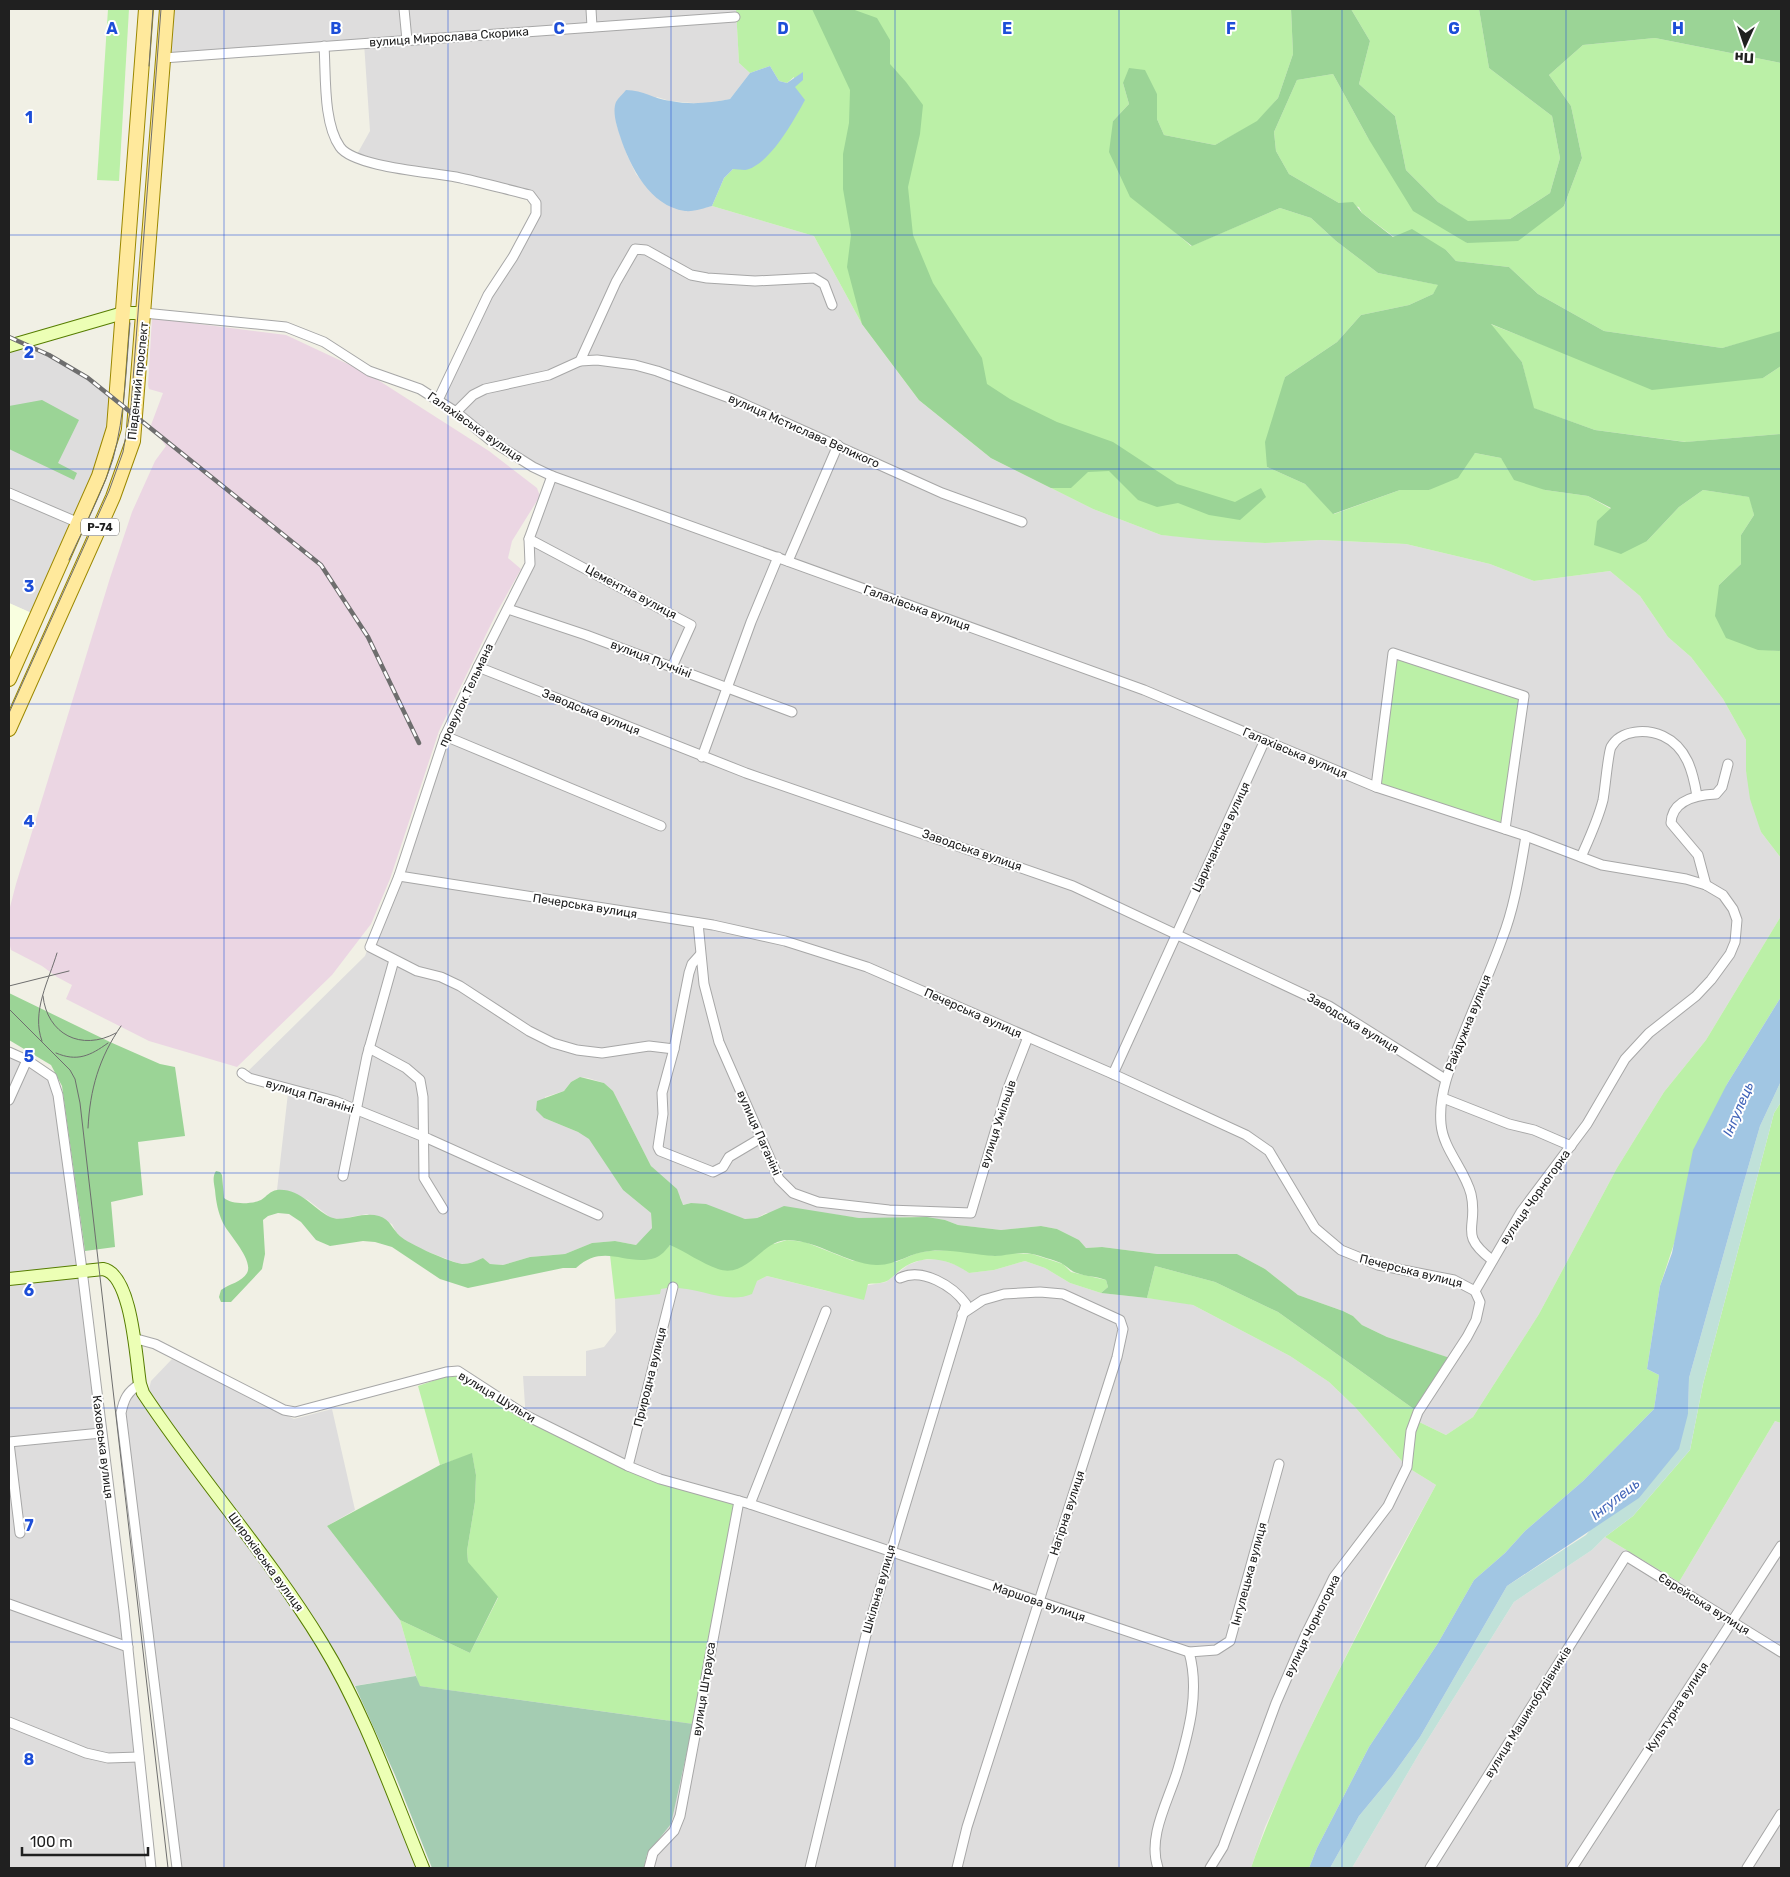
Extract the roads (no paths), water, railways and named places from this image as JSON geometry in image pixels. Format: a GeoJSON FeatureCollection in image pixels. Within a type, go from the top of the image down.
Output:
{"type":"FeatureCollection","features":[{"type":"Feature","properties":{"kind":"main road","name":"Південний проспект"},"geometry":{"type":"LineString","coordinates":[[9,679],[101,472],[114,428],[146,9]]}},
{"type":"Feature","properties":{"kind":"main road","name":"Південний проспект"},"geometry":{"type":"LineString","coordinates":[[9,729],[113,497],[130,452],[135,429],[167,9]]}},
{"type":"Feature","properties":{"kind":"main road"},"geometry":{"type":"LineString","coordinates":[[9,346],[123,313],[144,312]]}},
{"type":"Feature","properties":{"kind":"main road","name":"Широківська вулиця"},"geometry":{"type":"LineString","coordinates":[[82,1270],[103,1269],[116,1276],[122,1286],[140,1384],[147,1399],[292,1596],[323,1644],[347,1687],[363,1722],[423,1868]]}},
{"type":"Feature","properties":{"kind":"main road"},"geometry":{"type":"LineString","coordinates":[[9,1279],[82,1270]]}},
{"type":"Feature","properties":{"kind":"street"},"geometry":{"type":"LineString","coordinates":[[404,9],[407,40]]}},
{"type":"Feature","properties":{"kind":"street"},"geometry":{"type":"LineString","coordinates":[[591,9],[592,27]]}},
{"type":"Feature","properties":{"kind":"street","name":"вулиця Мирослава Скорика"},"geometry":{"type":"LineString","coordinates":[[163,58],[735,17]]}},
{"type":"Feature","properties":{"kind":"street"},"geometry":{"type":"LineString","coordinates":[[324,46],[331,124],[337,142],[343,151],[390,168],[455,177],[530,195],[536,203],[536,214],[513,257],[488,295],[438,400]]}},
{"type":"Feature","properties":{"kind":"street"},"geometry":{"type":"LineString","coordinates":[[580,361],[616,282],[635,249],[646,250],[692,274],[707,278],[755,281],[814,278],[824,284],[832,306]]}},
{"type":"Feature","properties":{"kind":"street","name":"Галахівська вулиця"},"geometry":{"type":"LineString","coordinates":[[144,312],[286,326],[324,342],[369,371],[420,389],[456,412],[490,440],[533,467],[552,476],[1144,690],[1376,787],[1526,836],[1615,869],[1686,879],[1706,885]]}},
{"type":"Feature","properties":{"kind":"street","name":"вулиця Мстислава Великого"},"geometry":{"type":"LineString","coordinates":[[456,412],[472,395],[485,389],[549,375],[580,361],[614,361],[657,371],[735,400],[942,493],[1022,522]]}},
{"type":"Feature","properties":{"kind":"street"},"geometry":{"type":"LineString","coordinates":[[788,561],[838,445]]}},
{"type":"Feature","properties":{"kind":"street","name":"провулок Тельмана"},"geometry":{"type":"LineString","coordinates":[[394,960],[370,947],[399,876],[445,736],[530,564],[529,539],[552,476]]}},
{"type":"Feature","properties":{"kind":"street"},"geometry":{"type":"LineString","coordinates":[[9,493],[79,523]]}},
{"type":"Feature","properties":{"kind":"street","name":"Цементна вулиця"},"geometry":{"type":"LineString","coordinates":[[529,539],[691,625],[672,666]]}},
{"type":"Feature","properties":{"kind":"street"},"geometry":{"type":"LineString","coordinates":[[702,757],[778,557]]}},
{"type":"Feature","properties":{"kind":"street","name":"вулиця Пуччіні"},"geometry":{"type":"LineString","coordinates":[[508,609],[672,666],[792,712]]}},
{"type":"Feature","properties":{"kind":"street"},"geometry":{"type":"LineString","coordinates":[[1376,787],[1393,653],[1524,696],[1505,829]]}},
{"type":"Feature","properties":{"kind":"street","name":"Заводська вулиця"},"geometry":{"type":"LineString","coordinates":[[478,667],[702,757],[1074,886],[1329,1006],[1445,1079]]}},
{"type":"Feature","properties":{"kind":"street"},"geometry":{"type":"LineString","coordinates":[[1580,857],[1602,802],[1611,748],[1621,737],[1638,731],[1652,732],[1670,739],[1681,748],[1689,764],[1697,796]]}},
{"type":"Feature","properties":{"kind":"street"},"geometry":{"type":"LineString","coordinates":[[445,736],[661,826]]}},
{"type":"Feature","properties":{"kind":"street","name":"Царичанська вулиця"},"geometry":{"type":"LineString","coordinates":[[1113,1074],[1264,740]]}},
{"type":"Feature","properties":{"kind":"street"},"geometry":{"type":"LineString","coordinates":[[1706,885],[1698,855],[1671,823],[1672,814],[1676,806],[1697,796],[1716,794],[1722,787],[1728,764]]}},
{"type":"Feature","properties":{"kind":"street","name":"Райдужна вулиця"},"geometry":{"type":"LineString","coordinates":[[1492,1260],[1473,1244],[1470,1234],[1472,1211],[1470,1192],[1442,1130],[1443,1098],[1445,1079],[1503,937],[1514,900],[1526,836]]}},
{"type":"Feature","properties":{"kind":"street","name":"Печерська вулиця"},"geometry":{"type":"LineString","coordinates":[[399,876],[698,923],[785,941],[867,967],[1113,1074],[1259,1143],[1279,1165],[1314,1228],[1341,1250],[1378,1265],[1454,1280],[1475,1291]]}},
{"type":"Feature","properties":{"kind":"street","name":"вулиця Чорногорка"},"geometry":{"type":"LineString","coordinates":[[1210,1868],[1223,1847],[1276,1702],[1313,1619],[1334,1577],[1388,1506],[1407,1468],[1411,1432],[1418,1412],[1467,1338],[1476,1320],[1480,1302],[1475,1291],[1492,1260],[1521,1212],[1595,1111],[1625,1059],[1649,1033],[1696,996],[1711,980],[1730,954],[1737,935],[1735,914],[1723,895],[1706,885]]}},
{"type":"Feature","properties":{"kind":"street","name":"вулиця Паганіні"},"geometry":{"type":"LineString","coordinates":[[698,923],[700,955],[710,1012],[719,1042],[779,1179],[793,1192],[818,1202],[889,1210],[971,1213]]}},
{"type":"Feature","properties":{"kind":"street"},"geometry":{"type":"LineString","coordinates":[[700,955],[692,964],[689,973],[674,1048],[662,1093],[663,1114],[658,1147],[660,1150],[713,1172],[723,1167],[729,1157],[761,1138]]}},
{"type":"Feature","properties":{"kind":"street"},"geometry":{"type":"LineString","coordinates":[[343,1176],[355,1109],[369,1048],[394,960],[460,986],[529,1031],[553,1043],[577,1050],[602,1054],[649,1046],[674,1048]]}},
{"type":"Feature","properties":{"kind":"street","name":"вулиця Умільців"},"geometry":{"type":"LineString","coordinates":[[971,1213],[1007,1091],[1028,1037]]}},
{"type":"Feature","properties":{"kind":"street"},"geometry":{"type":"LineString","coordinates":[[369,1048],[406,1068],[420,1080],[423,1097],[424,1178],[443,1209]]}},
{"type":"Feature","properties":{"kind":"street","name":"Каховська вулиця"},"geometry":{"type":"LineString","coordinates":[[9,1052],[27,1060],[52,1076],[58,1095],[82,1270],[128,1647],[151,1868]]}},
{"type":"Feature","properties":{"kind":"street"},"geometry":{"type":"LineString","coordinates":[[9,1100],[27,1060]]}},
{"type":"Feature","properties":{"kind":"street","name":"вулиця Паганіні"},"geometry":{"type":"LineString","coordinates":[[242,1073],[249,1078],[335,1101],[423,1136],[598,1214]]}},
{"type":"Feature","properties":{"kind":"street"},"geometry":{"type":"LineString","coordinates":[[1443,1098],[1509,1124],[1534,1130],[1571,1146]]}},
{"type":"Feature","properties":{"kind":"street"},"geometry":{"type":"LineString","coordinates":[[900,1278],[912,1274],[932,1279],[956,1293],[966,1304],[962,1314]]}},
{"type":"Feature","properties":{"kind":"street","name":"Природна вулиця"},"geometry":{"type":"LineString","coordinates":[[628,1466],[673,1287]]}},
{"type":"Feature","properties":{"kind":"street","name":"Нагірна вулиця"},"geometry":{"type":"LineString","coordinates":[[957,1868],[967,1827],[1119,1352],[1123,1324],[1116,1317],[1096,1311],[1069,1297],[1054,1293],[1004,1294],[983,1300],[962,1314]]}},
{"type":"Feature","properties":{"kind":"street"},"geometry":{"type":"LineString","coordinates":[[750,1504],[826,1311]]}},
{"type":"Feature","properties":{"kind":"street","name":"Шкільна вулиця"},"geometry":{"type":"LineString","coordinates":[[810,1868],[866,1635],[962,1314]]}},
{"type":"Feature","properties":{"kind":"street","name":"вулиця Шульги"},"geometry":{"type":"LineString","coordinates":[[133,1338],[155,1344],[284,1410],[295,1412],[446,1372],[458,1371],[527,1416],[628,1466],[660,1479],[750,1504],[890,1550]]}},
{"type":"Feature","properties":{"kind":"street"},"geometry":{"type":"LineString","coordinates":[[140,1384],[130,1390],[124,1400],[121,1413],[177,1868]]}},
{"type":"Feature","properties":{"kind":"street"},"geometry":{"type":"LineString","coordinates":[[20,1533],[9,1443],[102,1433]]}},
{"type":"Feature","properties":{"kind":"street","name":"Інгулецька вулиця"},"geometry":{"type":"LineString","coordinates":[[1189,1652],[1216,1650],[1230,1641],[1279,1464]]}},
{"type":"Feature","properties":{"kind":"street","name":"вулиця Штрауса"},"geometry":{"type":"LineString","coordinates":[[649,1868],[652,1853],[674,1831],[680,1816],[739,1501]]}},
{"type":"Feature","properties":{"kind":"street","name":"Культурна вулиця"},"geometry":{"type":"LineString","coordinates":[[1572,1868],[1781,1546]]}},
{"type":"Feature","properties":{"kind":"street","name":"Маршова вулиця"},"geometry":{"type":"LineString","coordinates":[[890,1550],[1038,1603],[1189,1652]]}},
{"type":"Feature","properties":{"kind":"street","name":"Єврейська вулиця"},"geometry":{"type":"LineString","coordinates":[[1626,1556],[1781,1652]]}},
{"type":"Feature","properties":{"kind":"street","name":"вулиця Машинобудівників"},"geometry":{"type":"LineString","coordinates":[[1430,1868],[1626,1556]]}},
{"type":"Feature","properties":{"kind":"street"},"geometry":{"type":"LineString","coordinates":[[9,1604],[128,1647]]}},
{"type":"Feature","properties":{"kind":"street"},"geometry":{"type":"LineString","coordinates":[[1158,1868],[1154,1856],[1154,1842],[1178,1769],[1192,1714],[1194,1683],[1189,1652]]}},
{"type":"Feature","properties":{"kind":"street"},"geometry":{"type":"LineString","coordinates":[[9,1722],[86,1752],[108,1758],[139,1757]]}},
{"type":"Feature","properties":{"kind":"street"},"geometry":{"type":"LineString","coordinates":[[1747,1868],[1781,1814]]}},
{"type":"Feature","properties":{"kind":"water"},"geometry":{"type":"Polygon","coordinates":[[[770,66],[779,81],[787,83],[803,72],[803,80],[795,87],[805,100],[788,130],[772,151],[754,167],[745,170],[733,169],[724,178],[712,206],[685,211],[661,202],[643,183],[629,160],[616,124],[615,106],[618,99],[626,90],[638,91],[665,100],[686,103],[730,99],[750,73],[770,66]]]}},
{"type":"Feature","properties":{"kind":"water","name":"Інгулець"},"geometry":{"type":"Polygon","coordinates":[[[1781,997],[1781,1081],[1760,1126],[1689,1378],[1688,1414],[1679,1449],[1639,1498],[1507,1586],[1420,1737],[1392,1776],[1359,1816],[1330,1868],[1309,1868],[1317,1848],[1369,1747],[1438,1643],[1474,1580],[1505,1553],[1525,1531],[1583,1481],[1654,1409],[1659,1375],[1647,1369],[1660,1286],[1672,1253],[1693,1150],[1727,1084],[1781,997]]]}},
{"type":"Feature","properties":{"kind":"tram line"},"geometry":{"type":"LineString","coordinates":[[149,66],[153,9]]}},
{"type":"Feature","properties":{"kind":"tram line"},"geometry":{"type":"LineString","coordinates":[[9,713],[109,491],[123,452],[131,406],[161,9]]}},
{"type":"Feature","properties":{"kind":"tram line"},"geometry":{"type":"LineString","coordinates":[[69,560],[109,472],[113,459],[123,408],[130,323]]}},
{"type":"Feature","properties":{"kind":"tram line"},"geometry":{"type":"LineString","coordinates":[[42,1041],[39,1030],[42,996],[57,953]]}},
{"type":"Feature","properties":{"kind":"tram line"},"geometry":{"type":"LineString","coordinates":[[9,986],[69,971]]}},
{"type":"Feature","properties":{"kind":"tram line"},"geometry":{"type":"LineString","coordinates":[[43,996],[51,1020],[68,1036],[90,1041],[116,1033]]}},
{"type":"Feature","properties":{"kind":"tram line"},"geometry":{"type":"LineString","coordinates":[[9,1009],[70,1070],[75,1079],[80,1103],[168,1868]]}},
{"type":"Feature","properties":{"kind":"tram line"},"geometry":{"type":"LineString","coordinates":[[88,1128],[91,1100],[97,1074],[101,1062],[121,1026]]}},
{"type":"Feature","properties":{"kind":"tram line"},"geometry":{"type":"LineString","coordinates":[[56,1053],[70,1057],[83,1056],[108,1043]]}},
{"type":"Feature","properties":{"kind":"railway"},"geometry":{"type":"LineString","coordinates":[[9,337],[49,355],[88,378],[321,565],[368,637],[419,743]]}}]}
